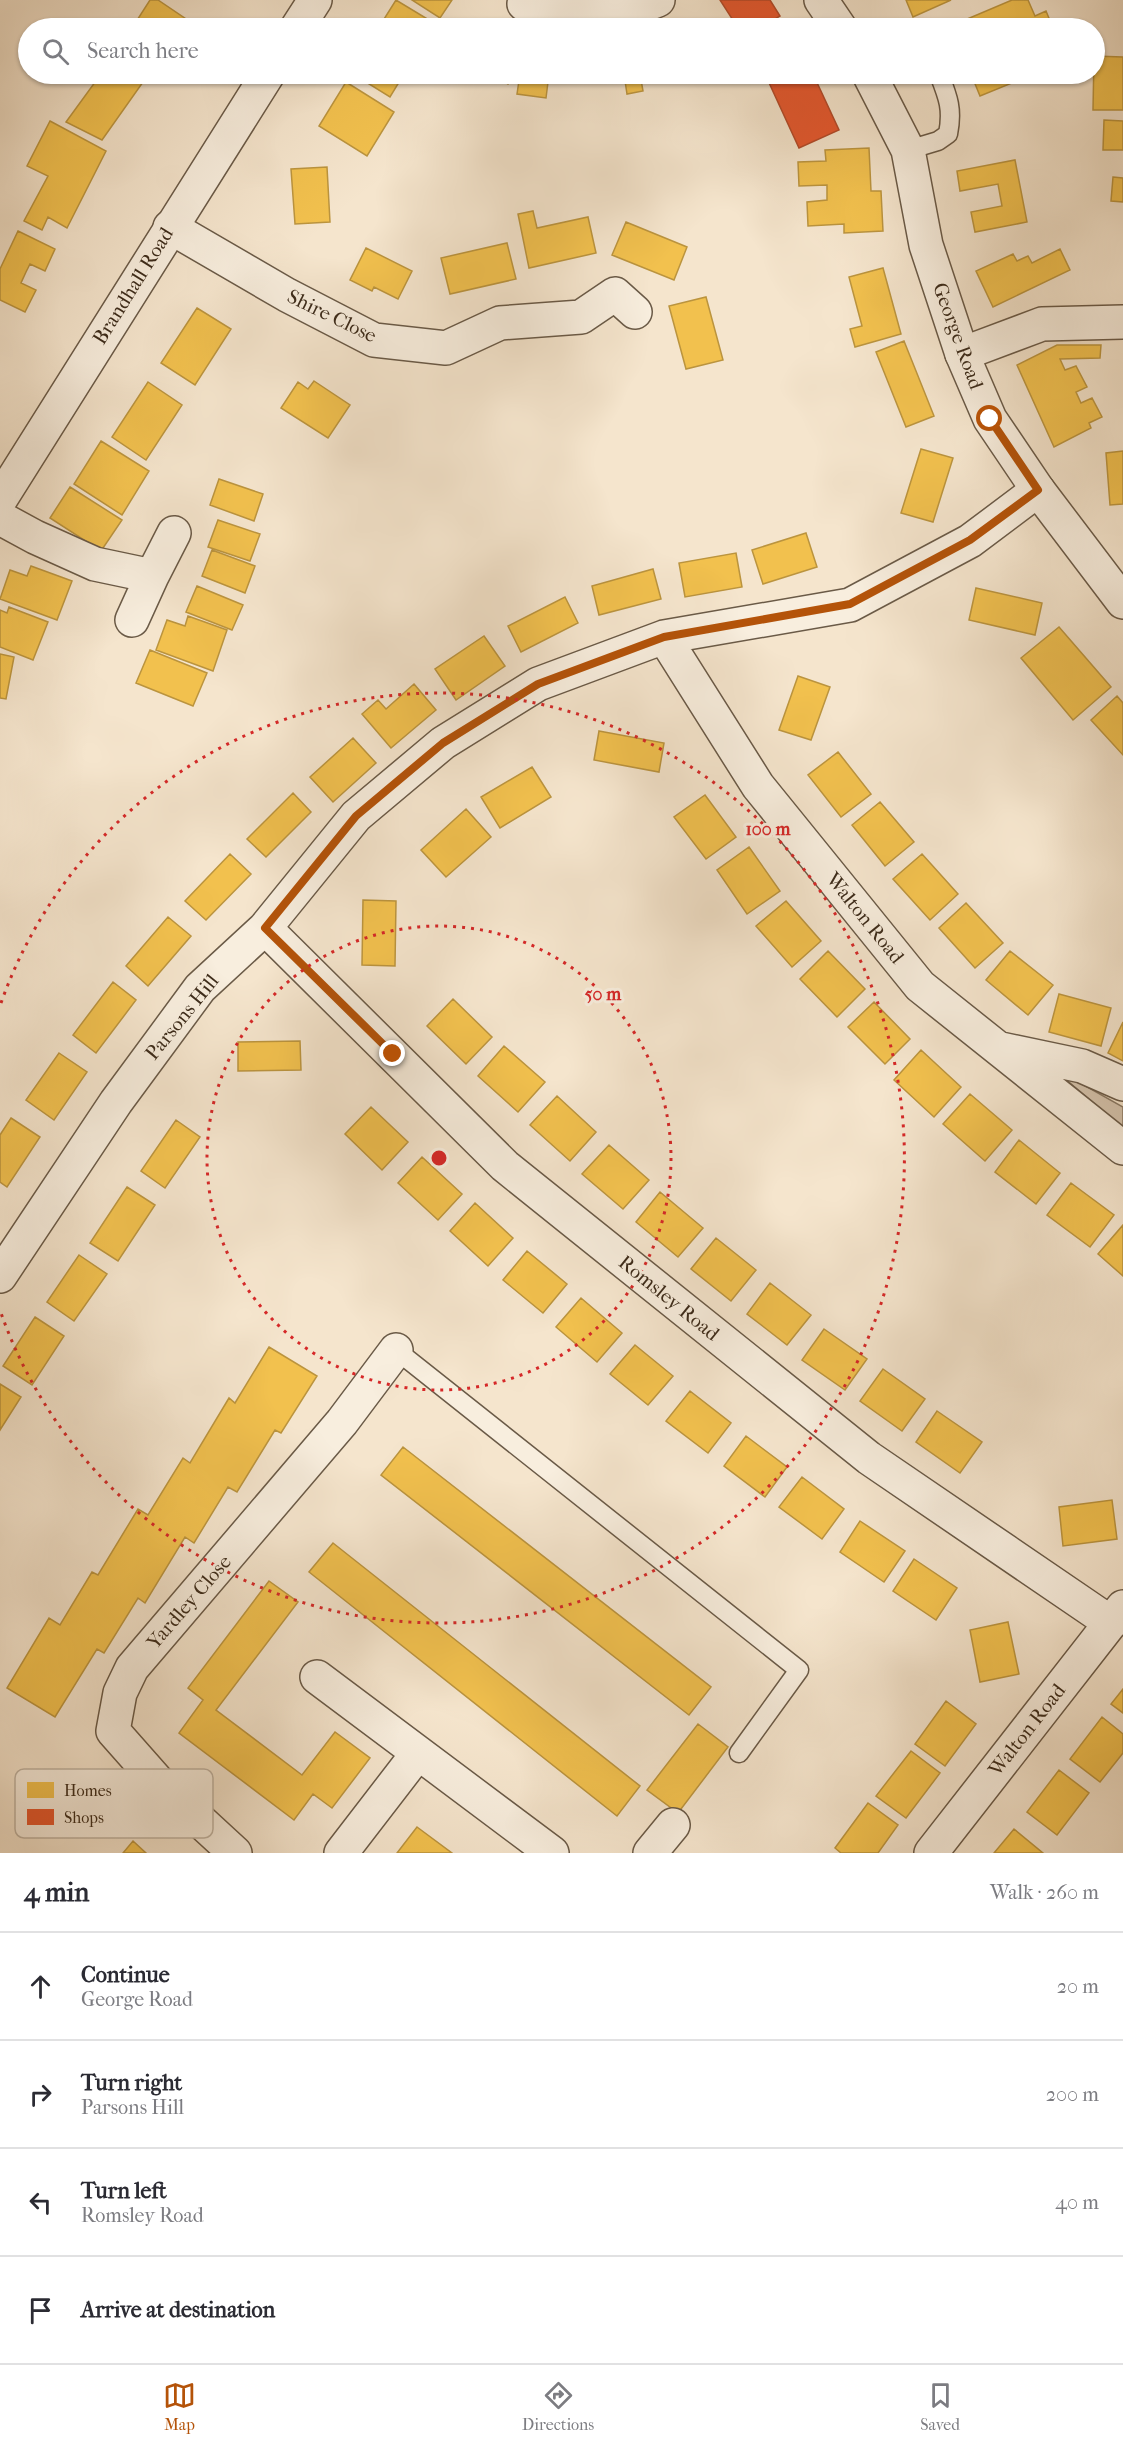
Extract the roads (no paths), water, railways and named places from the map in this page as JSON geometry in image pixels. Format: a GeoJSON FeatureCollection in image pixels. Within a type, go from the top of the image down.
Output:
{"type":"FeatureCollection","features":[{"type":"Feature","properties":{"kind":"street"},"geometry":{"type":"LineString","coordinates":[[303,18],[315,0]]}},
{"type":"Feature","properties":{"kind":"street"},"geometry":{"type":"LineString","coordinates":[[537,13],[632,10],[658,0]]}},
{"type":"Feature","properties":{"kind":"street"},"geometry":{"type":"LineString","coordinates":[[821,0],[833,18]]}},
{"type":"Feature","properties":{"kind":"street","name":"Brandhall Road"},"geometry":{"type":"LineString","coordinates":[[0,500],[262,84]]}},
{"type":"Feature","properties":{"kind":"street","name":"George Road"},"geometry":{"type":"LineString","coordinates":[[874,84],[908,150],[926,245],[962,354],[990,419],[1038,490],[1123,602]]}},
{"type":"Feature","properties":{"kind":"street","name":"Shire Close"},"geometry":{"type":"LineString","coordinates":[[170,227],[287,295],[374,340],[446,348],[500,323],[581,317],[615,294],[635,312]]}},
{"type":"Feature","properties":{"kind":"street"},"geometry":{"type":"LineString","coordinates":[[962,354],[1042,324],[1123,322]]}},
{"type":"Feature","properties":{"kind":"street","name":"Parsons Hill"},"geometry":{"type":"LineString","coordinates":[[0,1276],[116,1102],[200,988],[265,928],[356,816],[443,743],[538,684],[664,637],[850,604],[970,540],[1038,490]]}},
{"type":"Feature","properties":{"kind":"street"},"geometry":{"type":"LineString","coordinates":[[0,518],[35,537],[95,564],[152,576]]}},
{"type":"Feature","properties":{"kind":"street"},"geometry":{"type":"LineString","coordinates":[[132,620],[174,533]]}},
{"type":"Feature","properties":{"kind":"street","name":"Walton Road"},"geometry":{"type":"LineString","coordinates":[[664,637],[758,786],[920,986],[1123,1148]]}},
{"type":"Feature","properties":{"kind":"street","name":"Romsley Road"},"geometry":{"type":"LineString","coordinates":[[265,928],[505,1166],[868,1458],[1117,1615]]}},
{"type":"Feature","properties":{"kind":"street"},"geometry":{"type":"LineString","coordinates":[[999,1049],[1082,1066],[1123,1084]]}},
{"type":"Feature","properties":{"kind":"street","name":"Yardley Close"},"geometry":{"type":"LineString","coordinates":[[147,1769],[113,1731],[120,1692],[132,1668],[342,1422],[396,1350]]}},
{"type":"Feature","properties":{"kind":"street","name":"Walton Road"},"geometry":{"type":"LineString","coordinates":[[931,1853],[1117,1615]]}},
{"type":"Feature","properties":{"kind":"street"},"geometry":{"type":"LineString","coordinates":[[317,1677],[552,1853]]}},
{"type":"Feature","properties":{"kind":"street"},"geometry":{"type":"LineString","coordinates":[[341,1853],[418,1754]]}},
{"type":"Feature","properties":{"kind":"street"},"geometry":{"type":"LineString","coordinates":[[650,1853],[674,1825]]}},
{"type":"Feature","properties":{"kind":"street","name":"Yardley Close"},"geometry":{"type":"LineString","coordinates":[[213,1833],[235,1853]]}},
{"type":"Feature","properties":{"kind":"lane"},"geometry":{"type":"LineString","coordinates":[[908,150],[938,141],[948,134],[951,118],[950,102],[943,84]]}},
{"type":"Feature","properties":{"kind":"lane"},"geometry":{"type":"LineString","coordinates":[[396,1350],[800,1670],[739,1753]]}}]}
